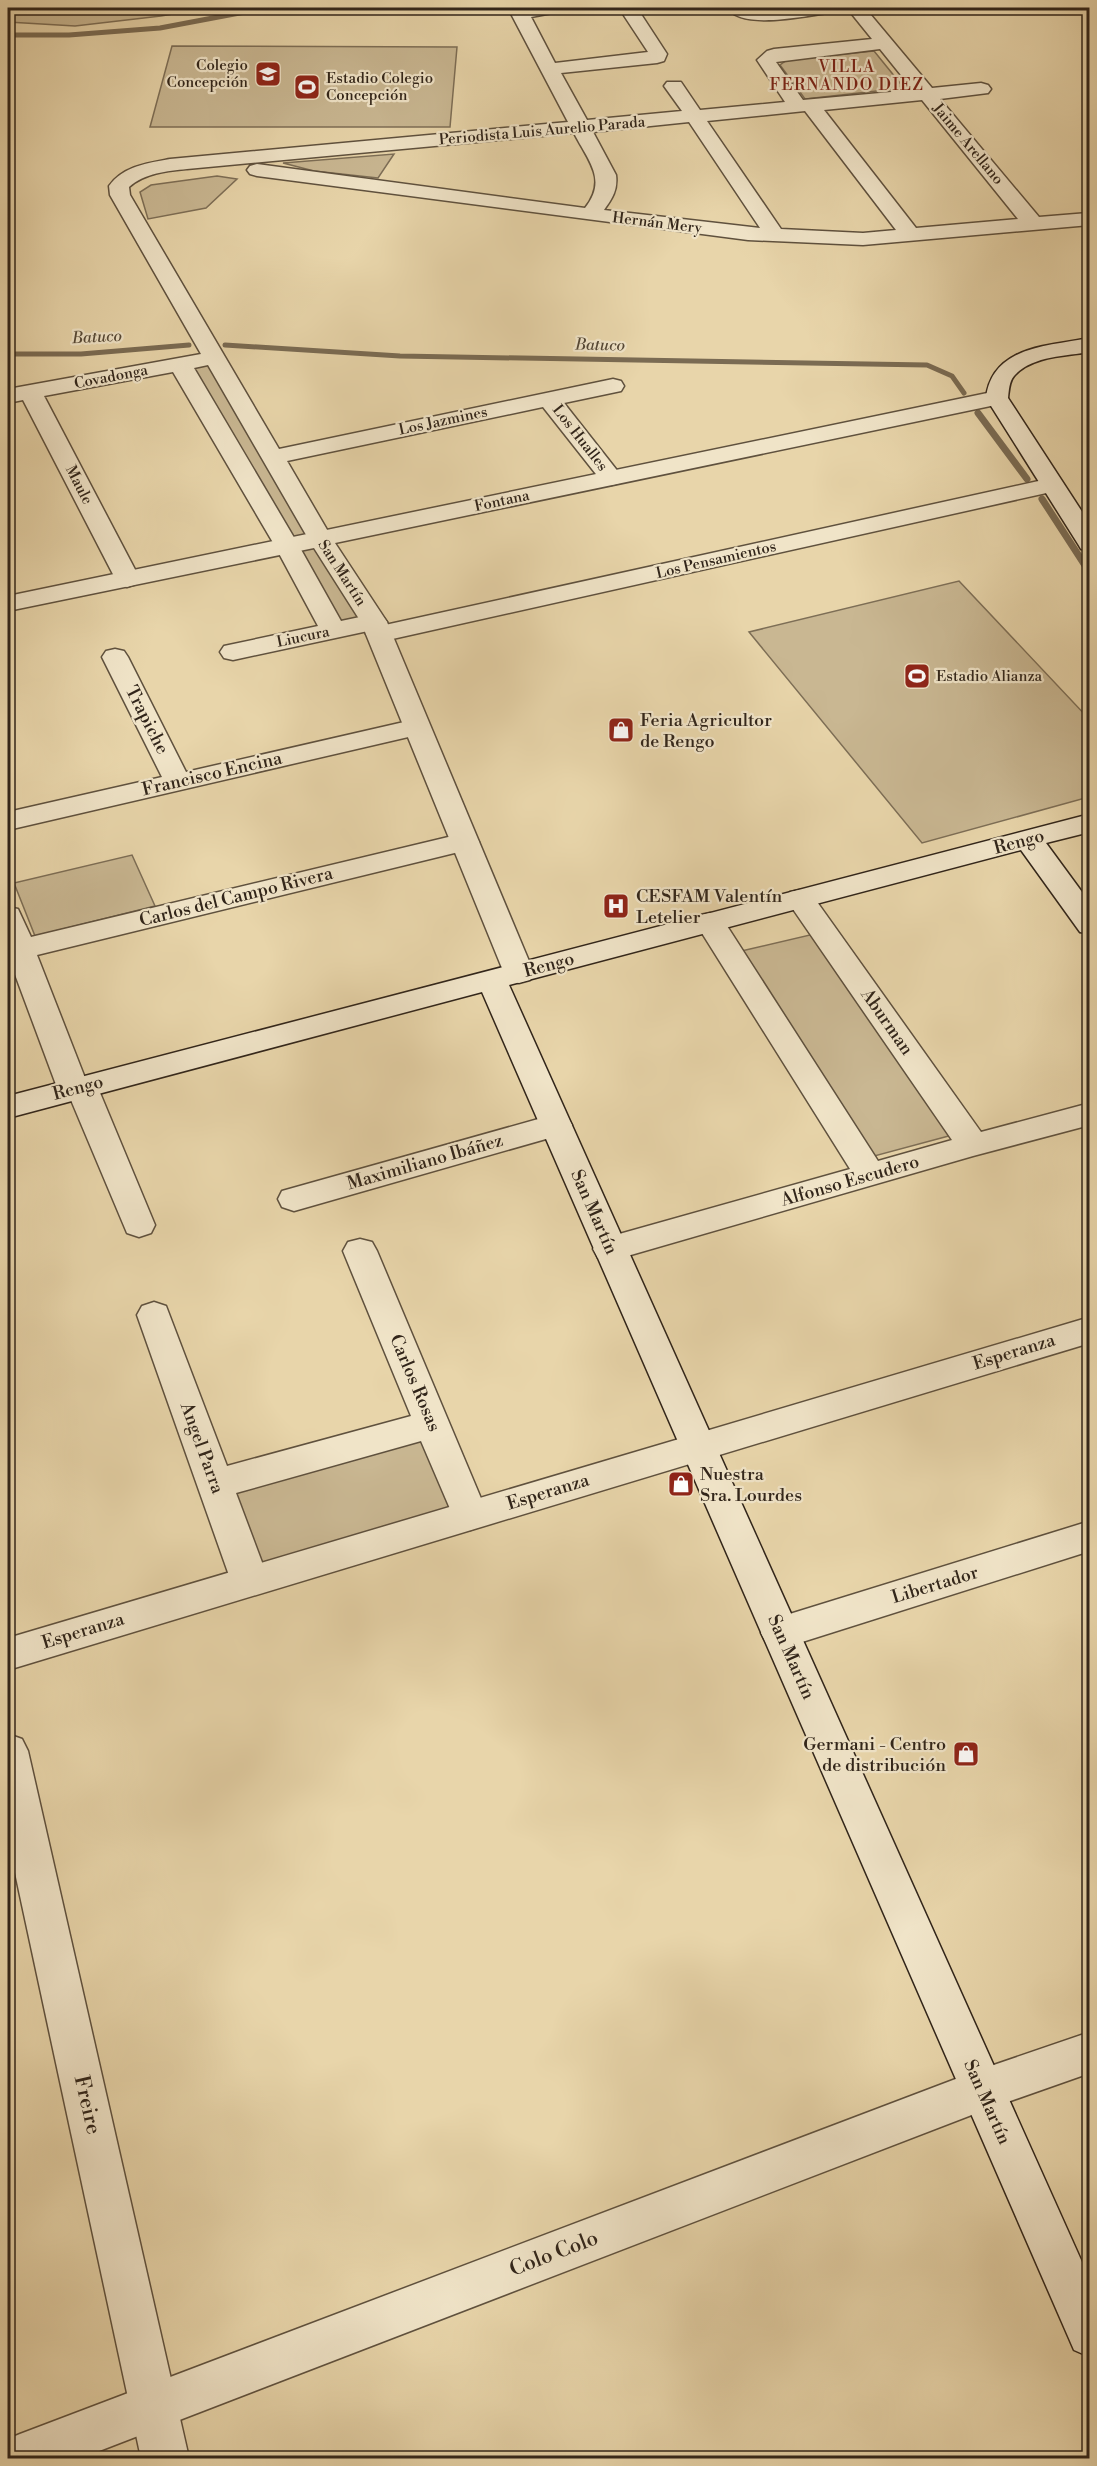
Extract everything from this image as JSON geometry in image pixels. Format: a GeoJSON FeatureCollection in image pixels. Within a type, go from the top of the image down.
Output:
{"type":"FeatureCollection","features":[{"type":"Feature","properties":{"kind":"street"},"geometry":{"type":"LineString","coordinates":[[552,8],[518,11],[582,127],[608,182],[604,195],[590,215]]}},
{"type":"Feature","properties":{"kind":"street"},"geometry":{"type":"LineString","coordinates":[[549,69],[657,57],[658,54],[628,8]]}},
{"type":"Feature","properties":{"kind":"street"},"geometry":{"type":"LineString","coordinates":[[736,8],[751,15],[828,8]]}},
{"type":"Feature","properties":{"kind":"street","name":"Jaime Arellano"},"geometry":{"type":"LineString","coordinates":[[856,8],[1034,225]]}},
{"type":"Feature","properties":{"kind":"street"},"geometry":{"type":"LineString","coordinates":[[885,43],[774,55],[766,60],[911,236]]}},
{"type":"Feature","properties":{"kind":"street"},"geometry":{"type":"LineString","coordinates":[[674,86],[775,235]]}},
{"type":"Feature","properties":{"kind":"street","name":"Periodista Luis Aurelio Parada"},"geometry":{"type":"LineString","coordinates":[[120,195],[118,190],[122,181],[144,170],[981,89]]}},
{"type":"Feature","properties":{"kind":"street","name":"Hernán Mery"},"geometry":{"type":"LineString","coordinates":[[230,160],[261,170],[680,227],[775,235],[863,239],[1088,219]]}},
{"type":"Feature","properties":{"kind":"street","name":"San Martín"},"geometry":{"type":"LineString","coordinates":[[120,195],[321,540],[376,628],[465,842],[505,976],[556,1125],[1089,2334]]}},
{"type":"Feature","properties":{"kind":"street"},"geometry":{"type":"LineString","coordinates":[[1089,345],[1023,359],[1003,374],[998,382],[997,398],[1089,544]]}},
{"type":"Feature","properties":{"kind":"street","name":"Covadonga"},"geometry":{"type":"LineString","coordinates":[[19,394],[214,357]]}},
{"type":"Feature","properties":{"kind":"street","name":"San Martín"},"geometry":{"type":"LineString","coordinates":[[180,364],[287,546],[333,630]]}},
{"type":"Feature","properties":{"kind":"street","name":"Los Jazmines"},"geometry":{"type":"LineString","coordinates":[[273,457],[613,386]]}},
{"type":"Feature","properties":{"kind":"street","name":"Maule"},"geometry":{"type":"LineString","coordinates":[[19,394],[127,579]]}},
{"type":"Feature","properties":{"kind":"street","name":"Los Hualles"},"geometry":{"type":"LineString","coordinates":[[548,398],[611,478]]}},
{"type":"Feature","properties":{"kind":"street","name":"Fontana"},"geometry":{"type":"LineString","coordinates":[[8,604],[997,398]]}},
{"type":"Feature","properties":{"kind":"street","name":"Los Pensamientos"},"geometry":{"type":"LineString","coordinates":[[376,628],[1052,485]]}},
{"type":"Feature","properties":{"kind":"street","name":"Liucura"},"geometry":{"type":"LineString","coordinates":[[233,652],[333,630],[376,628]]}},
{"type":"Feature","properties":{"kind":"street","name":"Trapiche"},"geometry":{"type":"LineString","coordinates":[[115,657],[178,782]]}},
{"type":"Feature","properties":{"kind":"street","name":"Francisco Encina"},"geometry":{"type":"LineString","coordinates":[[8,820],[417,727]]}},
{"type":"Feature","properties":{"kind":"street","name":"Rengo"},"geometry":{"type":"LineString","coordinates":[[8,1107],[1089,823]]}},
{"type":"Feature","properties":{"kind":"street"},"geometry":{"type":"LineString","coordinates":[[1028,839],[1089,926]]}},
{"type":"Feature","properties":{"kind":"street","name":"Carlos del Campo Rivera"},"geometry":{"type":"LineString","coordinates":[[14,951],[465,842]]}},
{"type":"Feature","properties":{"kind":"street","name":"Aburman"},"geometry":{"type":"LineString","coordinates":[[800,899],[974,1145]]}},
{"type":"Feature","properties":{"kind":"street"},"geometry":{"type":"LineString","coordinates":[[8,916],[14,951],[139,1225]]}},
{"type":"Feature","properties":{"kind":"street"},"geometry":{"type":"LineString","coordinates":[[710,922],[870,1175]]}},
{"type":"Feature","properties":{"kind":"street","name":"Alfonso Escudero"},"geometry":{"type":"LineString","coordinates":[[610,1249],[1089,1114]]}},
{"type":"Feature","properties":{"kind":"street","name":"Maximiliano Ibáñez"},"geometry":{"type":"LineString","coordinates":[[294,1199],[556,1125]]}},
{"type":"Feature","properties":{"kind":"street","name":"Carlos Rosas"},"geometry":{"type":"LineString","coordinates":[[360,1251],[470,1515]]}},
{"type":"Feature","properties":{"kind":"street","name":"Angel Parra"},"geometry":{"type":"LineString","coordinates":[[154,1315],[249,1581]]}},
{"type":"Feature","properties":{"kind":"street","name":"Esperanza"},"geometry":{"type":"LineString","coordinates":[[8,1654],[1089,1330]]}},
{"type":"Feature","properties":{"kind":"street"},"geometry":{"type":"LineString","coordinates":[[215,1484],[432,1424]]}},
{"type":"Feature","properties":{"kind":"street","name":"Libertador"},"geometry":{"type":"LineString","coordinates":[[780,1633],[1089,1536]]}},
{"type":"Feature","properties":{"kind":"street","name":"Freire"},"geometry":{"type":"LineString","coordinates":[[8,1751],[165,2458]]}},
{"type":"Feature","properties":{"kind":"street","name":"Colo Colo"},"geometry":{"type":"LineString","coordinates":[[20,2458],[982,2090],[1089,2052]]}},
{"type":"Feature","properties":{"kind":"shaded area"},"geometry":{"type":"Polygon","coordinates":[[[8,8],[209,8],[75,26],[8,22],[8,8]]]}},
{"type":"Feature","properties":{"kind":"shaded area","name":"Estadio Colegio Concepción"},"geometry":{"type":"Polygon","coordinates":[[[172,46],[457,47],[450,127],[150,127],[172,46]]]}},
{"type":"Feature","properties":{"kind":"shaded area"},"geometry":{"type":"Polygon","coordinates":[[[874,51],[904,88],[805,99],[780,65],[787,60],[874,51]]]}},
{"type":"Feature","properties":{"kind":"shaded area"},"geometry":{"type":"Polygon","coordinates":[[[394,154],[378,178],[314,171],[283,163],[394,154]]]}},
{"type":"Feature","properties":{"kind":"shaded area"},"geometry":{"type":"Polygon","coordinates":[[[217,176],[237,179],[206,208],[148,219],[140,192],[151,185],[217,176]]]}},
{"type":"Feature","properties":{"kind":"shaded area"},"geometry":{"type":"Polygon","coordinates":[[[207,363],[364,619],[338,624],[188,367],[207,363]]]}},
{"type":"Feature","properties":{"kind":"shaded area","name":"Estadio Alianza"},"geometry":{"type":"Polygon","coordinates":[[[959,581],[1089,719],[1089,797],[922,843],[749,632],[959,581]]]}},
{"type":"Feature","properties":{"kind":"shaded area"},"geometry":{"type":"Polygon","coordinates":[[[132,855],[155,906],[35,936],[14,883],[132,855]]]}},
{"type":"Feature","properties":{"kind":"shaded area"},"geometry":{"type":"Polygon","coordinates":[[[814,934],[956,1134],[867,1158],[737,952],[814,934]]]}},
{"type":"Feature","properties":{"kind":"shaded area"},"geometry":{"type":"Polygon","coordinates":[[[426,1431],[462,1511],[253,1574],[225,1487],[426,1431]]]}},
{"type":"Feature","properties":{"kind":"waterway"},"geometry":{"type":"LineString","coordinates":[[8,35],[69,35],[160,28],[266,8]]}},
{"type":"Feature","properties":{"kind":"waterway","name":"Batuco"},"geometry":{"type":"LineString","coordinates":[[8,354],[81,354],[189,345]]}},
{"type":"Feature","properties":{"kind":"waterway","name":"Batuco"},"geometry":{"type":"LineString","coordinates":[[225,345],[400,356],[927,365],[952,376],[964,393]]}},
{"type":"Feature","properties":{"kind":"waterway","name":"Batuco"},"geometry":{"type":"LineString","coordinates":[[978,413],[1027,479]]}},
{"type":"Feature","properties":{"kind":"waterway","name":"Batuco"},"geometry":{"type":"LineString","coordinates":[[1042,499],[1090,573]]}},
{"type":"Feature","properties":{"kind":"place","name":"Colegio Concepción"},"geometry":{"type":"Point","coordinates":[268,74]}},
{"type":"Feature","properties":{"kind":"place","name":"Estadio Colegio Concepción"},"geometry":{"type":"Point","coordinates":[307,87]}},
{"type":"Feature","properties":{"kind":"place","name":"Estadio Alianza"},"geometry":{"type":"Point","coordinates":[917,676]}},
{"type":"Feature","properties":{"kind":"place","name":"Feria Agricultor de Rengo"},"geometry":{"type":"Point","coordinates":[621,730]}},
{"type":"Feature","properties":{"kind":"place","name":"CESFAM Valentín Letelier"},"geometry":{"type":"Point","coordinates":[616,906]}},
{"type":"Feature","properties":{"kind":"place","name":"Nuestra Sra. Lourdes"},"geometry":{"type":"Point","coordinates":[681,1484]}},
{"type":"Feature","properties":{"kind":"place","name":"Germani - Centro de distribución"},"geometry":{"type":"Point","coordinates":[966,1754]}},
{"type":"Feature","properties":{"kind":"district","name":"VILLA FERNANDO DIEZ"},"geometry":{"type":"Point","coordinates":[847,76]}}]}
